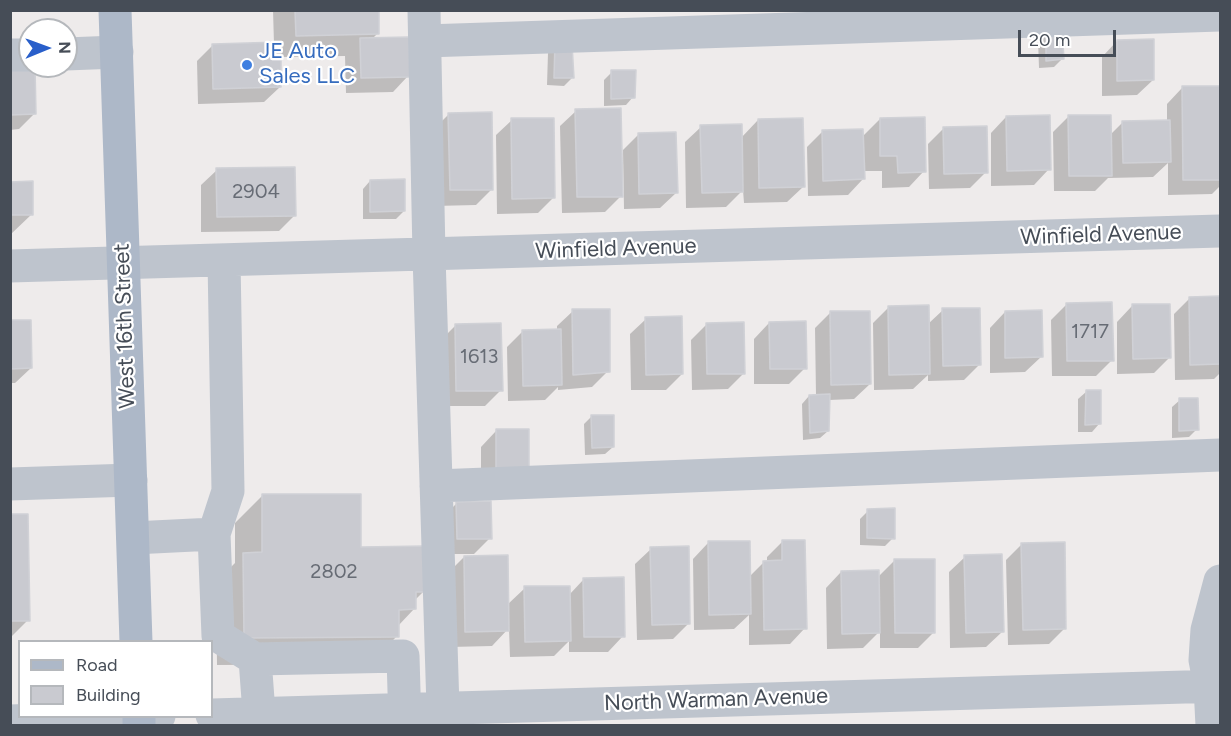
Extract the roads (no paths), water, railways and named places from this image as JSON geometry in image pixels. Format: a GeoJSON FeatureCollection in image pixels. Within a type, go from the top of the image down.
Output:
{"type":"FeatureCollection","features":[{"type":"Feature","properties":{"kind":"main road","name":"West 16th Street"},"geometry":{"type":"LineString","coordinates":[[115,10],[136,640]]}},
{"type":"Feature","properties":{"kind":"street"},"geometry":{"type":"LineString","coordinates":[[443,708],[424,26],[1221,15]]}},
{"type":"Feature","properties":{"kind":"street"},"geometry":{"type":"LineString","coordinates":[[78,54],[117,52]]}},
{"type":"Feature","properties":{"kind":"street","name":"Winfield Avenue"},"geometry":{"type":"LineString","coordinates":[[10,266],[1221,231]]}},
{"type":"Feature","properties":{"kind":"street"},"geometry":{"type":"LineString","coordinates":[[224,260],[228,491],[214,534],[218,636],[255,659],[403,656],[405,717]]}},
{"type":"Feature","properties":{"kind":"street"},"geometry":{"type":"LineString","coordinates":[[436,486],[1221,455]]}},
{"type":"Feature","properties":{"kind":"street"},"geometry":{"type":"LineString","coordinates":[[10,484],[131,480]]}},
{"type":"Feature","properties":{"kind":"street"},"geometry":{"type":"LineString","coordinates":[[133,538],[214,534]]}},
{"type":"Feature","properties":{"kind":"street"},"geometry":{"type":"LineString","coordinates":[[1212,726],[1215,686],[1205,660],[1207,630],[1221,580]]}},
{"type":"Feature","properties":{"kind":"street"},"geometry":{"type":"LineString","coordinates":[[255,659],[259,713]]}},
{"type":"Feature","properties":{"kind":"street","name":"North Warman Avenue"},"geometry":{"type":"LineString","coordinates":[[213,715],[259,713],[405,717],[443,708],[653,714],[1215,686]]}},
{"type":"Feature","properties":{"kind":"street"},"geometry":{"type":"LineString","coordinates":[[10,721],[107,718]]}},
{"type":"Feature","properties":{"kind":"place","name":"JE Auto Sales LLC"},"geometry":{"type":"Point","coordinates":[247,65]}}]}
